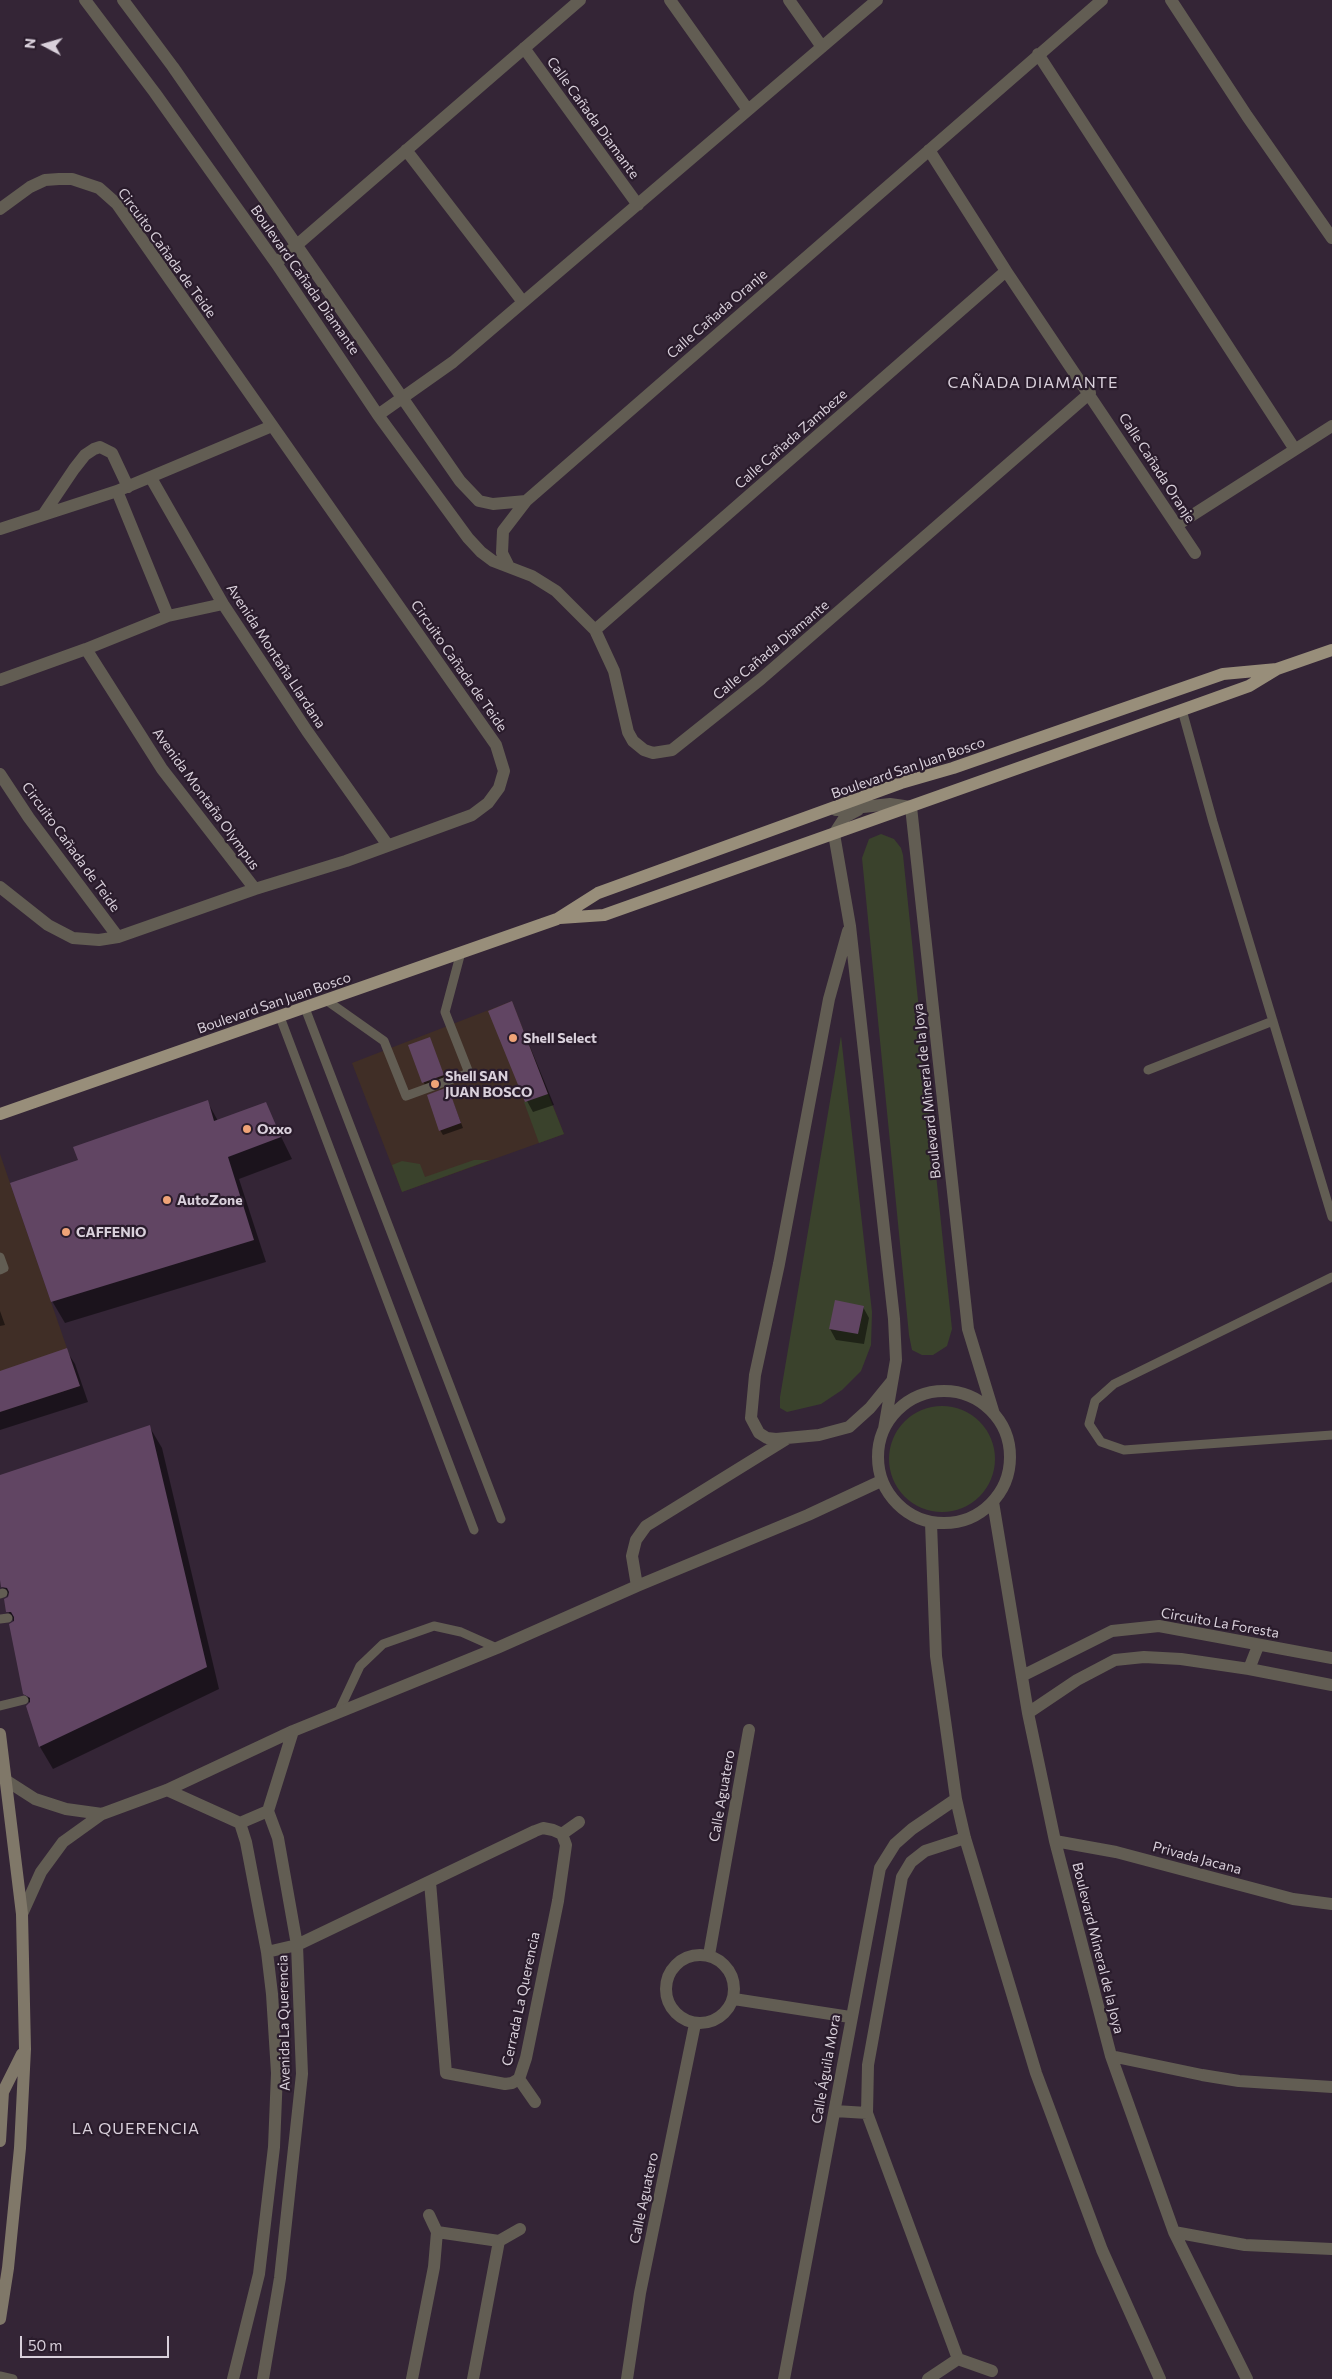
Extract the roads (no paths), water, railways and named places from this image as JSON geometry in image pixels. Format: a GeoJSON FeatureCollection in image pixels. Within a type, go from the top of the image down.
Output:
{"type":"FeatureCollection","features":[{"type":"Feature","properties":{"kind":"main road","name":"Boulevard San Juan Bosco"},"geometry":{"type":"LineString","coordinates":[[557,919],[604,915],[1249,686],[1277,669],[1332,650]]}},
{"type":"Feature","properties":{"kind":"main road","name":"Boulevard San Juan Bosco"},"geometry":{"type":"LineString","coordinates":[[2,1116],[557,919],[598,893],[829,811],[900,783],[953,768],[1222,674],[1277,669]]}},
{"type":"Feature","properties":{"kind":"main road"},"geometry":{"type":"LineString","coordinates":[[0,1734],[22,1914],[25,2049],[20,2148],[8,2268],[0,2319]]}},
{"type":"Feature","properties":{"kind":"main road"},"geometry":{"type":"LineString","coordinates":[[0,2141],[3,2092],[25,2049]]}},
{"type":"Feature","properties":{"kind":"street","name":"Boulevard Cañada Diamante"},"geometry":{"type":"LineString","coordinates":[[85,0],[155,93],[276,263],[378,415],[468,538],[481,552],[493,561],[508,565]]}},
{"type":"Feature","properties":{"kind":"street","name":"Boulevard Cañada Diamante"},"geometry":{"type":"LineString","coordinates":[[123,0],[173,67],[460,481],[479,501],[493,504],[526,501]]}},
{"type":"Feature","properties":{"kind":"street"},"geometry":{"type":"LineString","coordinates":[[276,263],[580,0]]}},
{"type":"Feature","properties":{"kind":"street"},"geometry":{"type":"LineString","coordinates":[[670,0],[748,110]]}},
{"type":"Feature","properties":{"kind":"street"},"geometry":{"type":"LineString","coordinates":[[790,0],[822,47]]}},
{"type":"Feature","properties":{"kind":"street"},"geometry":{"type":"LineString","coordinates":[[378,415],[454,362],[877,0]]}},
{"type":"Feature","properties":{"kind":"street","name":"Calle Cañada Oranje"},"geometry":{"type":"LineString","coordinates":[[508,565],[502,553],[503,531],[510,519],[526,501],[1102,0]]}},
{"type":"Feature","properties":{"kind":"street"},"geometry":{"type":"LineString","coordinates":[[1172,0],[1247,116],[1332,238]]}},
{"type":"Feature","properties":{"kind":"street","name":"Calle Cañada Diamante"},"geometry":{"type":"LineString","coordinates":[[524,48],[638,204]]}},
{"type":"Feature","properties":{"kind":"street"},"geometry":{"type":"LineString","coordinates":[[1038,54],[1294,448]]}},
{"type":"Feature","properties":{"kind":"street"},"geometry":{"type":"LineString","coordinates":[[406,150],[523,302]]}},
{"type":"Feature","properties":{"kind":"street","name":"Calle Cañada Oranje"},"geometry":{"type":"LineString","coordinates":[[929,150],[1006,271],[1090,393],[1195,553]]}},
{"type":"Feature","properties":{"kind":"street","name":"Circuito Cañada de Teide"},"geometry":{"type":"LineString","coordinates":[[0,209],[30,187],[45,180],[72,179],[86,182],[99,188],[110,197],[496,746],[504,771],[499,788],[488,803],[472,815],[387,844],[346,861],[255,889],[118,937],[99,940],[73,938],[48,925],[0,887]]}},
{"type":"Feature","properties":{"kind":"street","name":"Calle Cañada Zambeze"},"geometry":{"type":"LineString","coordinates":[[595,630],[1006,271]]}},
{"type":"Feature","properties":{"kind":"street","name":"Calle Cañada Diamante"},"geometry":{"type":"LineString","coordinates":[[508,565],[532,576],[556,591],[595,630],[612,665],[624,717],[633,741],[639,747],[653,753],[672,750],[761,679],[855,600],[1090,393]]}},
{"type":"Feature","properties":{"kind":"street"},"geometry":{"type":"LineString","coordinates":[[0,529],[123,489],[272,426]]}},
{"type":"Feature","properties":{"kind":"street"},"geometry":{"type":"LineString","coordinates":[[1177,524],[1294,448],[1332,426]]}},
{"type":"Feature","properties":{"kind":"street"},"geometry":{"type":"LineString","coordinates":[[43,515],[85,456],[100,447],[112,453],[168,616]]}},
{"type":"Feature","properties":{"kind":"street","name":"Avenida Montaña Llardana"},"geometry":{"type":"LineString","coordinates":[[151,478],[223,604],[307,731],[387,844]]}},
{"type":"Feature","properties":{"kind":"street"},"geometry":{"type":"LineString","coordinates":[[0,680],[86,649],[168,616],[223,604]]}},
{"type":"Feature","properties":{"kind":"street","name":"Avenida Montaña Olympus"},"geometry":{"type":"LineString","coordinates":[[86,649],[162,769],[255,889]]}},
{"type":"Feature","properties":{"kind":"street","name":"Circuito Cañada de Teide"},"geometry":{"type":"LineString","coordinates":[[0,774],[29,818],[118,937]]}},
{"type":"Feature","properties":{"kind":"street"},"geometry":{"type":"LineString","coordinates":[[884,1429],[896,1360],[894,1318],[850,926],[834,834],[845,817],[866,806],[900,783]]}},
{"type":"Feature","properties":{"kind":"street"},"geometry":{"type":"LineString","coordinates":[[829,811],[890,804],[911,807]]}},
{"type":"Feature","properties":{"kind":"street","name":"Boulevard Mineral de la Joya"},"geometry":{"type":"LineString","coordinates":[[911,807],[968,1329],[994,1414]]}},
{"type":"Feature","properties":{"kind":"street"},"geometry":{"type":"LineString","coordinates":[[850,926],[829,999],[806,1132],[755,1375],[751,1418],[759,1433],[767,1438],[785,1440],[850,1427],[870,1408],[893,1380]]}},
{"type":"Feature","properties":{"kind":"street"},"geometry":{"type":"LineString","coordinates":[[944,1391],[963,1394],[980,1402],[994,1414],[1004,1430],[1009,1449],[1009,1468],[1004,1486],[993,1502],[975,1516],[954,1524],[931,1523],[910,1515],[892,1500],[881,1481],[877,1445],[894,1413],[909,1401],[926,1394],[944,1391]]}},
{"type":"Feature","properties":{"kind":"street"},"geometry":{"type":"LineString","coordinates":[[637,1586],[632,1556],[636,1540],[646,1526],[785,1440]]}},
{"type":"Feature","properties":{"kind":"street"},"geometry":{"type":"LineString","coordinates":[[22,1914],[41,1872],[63,1842],[102,1814],[167,1790],[293,1731],[497,1648],[637,1586],[808,1515],[881,1481]]}},
{"type":"Feature","properties":{"kind":"street","name":"Boulevard Mineral de la Joya"},"geometry":{"type":"LineString","coordinates":[[993,1502],[1028,1713],[1055,1841],[1110,2056],[1174,2232],[1247,2379]]}},
{"type":"Feature","properties":{"kind":"street"},"geometry":{"type":"LineString","coordinates":[[931,1523],[936,1656],[956,1799],[965,1838],[1036,2073],[1102,2250],[1160,2379]]}},
{"type":"Feature","properties":{"kind":"street","name":"Circuito La Foresta"},"geometry":{"type":"LineString","coordinates":[[1022,1676],[1112,1632],[1159,1626],[1258,1646],[1332,1658]]}},
{"type":"Feature","properties":{"kind":"street"},"geometry":{"type":"LineString","coordinates":[[1249,1669],[1258,1646]]}},
{"type":"Feature","properties":{"kind":"street"},"geometry":{"type":"LineString","coordinates":[[1028,1713],[1077,1680],[1115,1660],[1144,1657],[1182,1659],[1249,1669],[1332,1685]]}},
{"type":"Feature","properties":{"kind":"street","name":"Calle Aguatero"},"geometry":{"type":"LineString","coordinates":[[709,1955],[749,1730]]}},
{"type":"Feature","properties":{"kind":"street"},"geometry":{"type":"LineString","coordinates":[[167,1790],[240,1823],[268,1811],[293,1731]]}},
{"type":"Feature","properties":{"kind":"street"},"geometry":{"type":"LineString","coordinates":[[7,1781],[35,1799],[66,1809],[102,1814]]}},
{"type":"Feature","properties":{"kind":"street","name":"Calle Águila Mora"},"geometry":{"type":"LineString","coordinates":[[784,2379],[835,2111],[850,2017],[880,1868],[895,1844],[912,1829],[956,1799]]}},
{"type":"Feature","properties":{"kind":"street","name":"Avenida La Querencia"},"geometry":{"type":"LineString","coordinates":[[263,2379],[280,2278],[302,2074],[297,1946],[278,1838],[268,1811]]}},
{"type":"Feature","properties":{"kind":"street"},"geometry":{"type":"LineString","coordinates":[[267,1952],[297,1946],[535,1831],[543,1828],[562,1834],[579,1822]]}},
{"type":"Feature","properties":{"kind":"street","name":"Avenida La Querencia"},"geometry":{"type":"LineString","coordinates":[[233,2379],[259,2274],[274,2147],[277,2073],[275,2021],[267,1952],[246,1842],[240,1823]]}},
{"type":"Feature","properties":{"kind":"street","name":"Cerrada La Querencia"},"geometry":{"type":"LineString","coordinates":[[430,1882],[444,2076],[505,2084],[512,2083],[519,2079],[526,2058],[558,1901],[566,1845],[562,1834]]}},
{"type":"Feature","properties":{"kind":"street"},"geometry":{"type":"LineString","coordinates":[[958,2359],[867,2113],[868,2065],[902,1877],[911,1862],[925,1851],[965,1838]]}},
{"type":"Feature","properties":{"kind":"street","name":"Privada Jacana"},"geometry":{"type":"LineString","coordinates":[[1055,1841],[1116,1852],[1293,1899],[1332,1904]]}},
{"type":"Feature","properties":{"kind":"street"},"geometry":{"type":"LineString","coordinates":[[693,1955],[709,1955],[725,1965],[730,1972],[734,1980],[734,1999],[726,2013],[712,2022],[695,2024],[680,2018],[670,2006],[665,1990],[668,1974],[678,1962],[693,1955]]}},
{"type":"Feature","properties":{"kind":"street"},"geometry":{"type":"LineString","coordinates":[[734,1999],[850,2017]]}},
{"type":"Feature","properties":{"kind":"street","name":"Calle Aguatero"},"geometry":{"type":"LineString","coordinates":[[626,2379],[640,2293],[695,2024]]}},
{"type":"Feature","properties":{"kind":"street"},"geometry":{"type":"LineString","coordinates":[[1110,2056],[1230,2080],[1332,2087]]}},
{"type":"Feature","properties":{"kind":"street"},"geometry":{"type":"LineString","coordinates":[[519,2079],[535,2102]]}},
{"type":"Feature","properties":{"kind":"street"},"geometry":{"type":"LineString","coordinates":[[835,2111],[867,2113]]}},
{"type":"Feature","properties":{"kind":"street"},"geometry":{"type":"LineString","coordinates":[[412,2379],[434,2267],[438,2232],[429,2215]]}},
{"type":"Feature","properties":{"kind":"street"},"geometry":{"type":"LineString","coordinates":[[438,2232],[499,2241],[520,2229]]}},
{"type":"Feature","properties":{"kind":"street"},"geometry":{"type":"LineString","coordinates":[[1174,2232],[1245,2245],[1332,2249]]}},
{"type":"Feature","properties":{"kind":"street"},"geometry":{"type":"LineString","coordinates":[[473,2379],[499,2241]]}},
{"type":"Feature","properties":{"kind":"street"},"geometry":{"type":"LineString","coordinates":[[958,2359],[992,2371]]}},
{"type":"Feature","properties":{"kind":"street"},"geometry":{"type":"LineString","coordinates":[[928,2379],[958,2359]]}},
{"type":"Feature","properties":{"kind":"lane"},"geometry":{"type":"LineString","coordinates":[[1182,710],[1213,822],[1332,1216]]}},
{"type":"Feature","properties":{"kind":"lane"},"geometry":{"type":"LineString","coordinates":[[326,1000],[384,1041],[406,1096],[469,1072],[445,1012],[462,952]]}},
{"type":"Feature","properties":{"kind":"lane"},"geometry":{"type":"LineString","coordinates":[[305,1008],[501,1519]]}},
{"type":"Feature","properties":{"kind":"lane"},"geometry":{"type":"LineString","coordinates":[[280,1017],[474,1530]]}},
{"type":"Feature","properties":{"kind":"lane"},"geometry":{"type":"LineString","coordinates":[[1148,1070],[1273,1021]]}},
{"type":"Feature","properties":{"kind":"lane"},"geometry":{"type":"LineString","coordinates":[[0,1257],[4,1268],[0,1270]]}},
{"type":"Feature","properties":{"kind":"lane"},"geometry":{"type":"LineString","coordinates":[[1332,1277],[1114,1384],[1095,1401],[1089,1424],[1101,1442],[1124,1450],[1332,1435]]}},
{"type":"Feature","properties":{"kind":"lane"},"geometry":{"type":"LineString","coordinates":[[338,1712],[360,1666],[383,1644],[434,1626],[461,1632],[497,1648]]}},
{"type":"Feature","properties":{"kind":"lane"},"geometry":{"type":"LineString","coordinates":[[0,1706],[24,1700]]}},
{"type":"Feature","properties":{"kind":"lane"},"geometry":{"type":"LineString","coordinates":[[0,2376],[13,2379]]}},
{"type":"Feature","properties":{"kind":"place","name":"Shell Select"},"geometry":{"type":"Point","coordinates":[513,1038]}},
{"type":"Feature","properties":{"kind":"place","name":"Shell SAN JUAN BOSCO"},"geometry":{"type":"Point","coordinates":[435,1084]}},
{"type":"Feature","properties":{"kind":"place","name":"Oxxo"},"geometry":{"type":"Point","coordinates":[247,1129]}},
{"type":"Feature","properties":{"kind":"place","name":"AutoZone"},"geometry":{"type":"Point","coordinates":[167,1200]}},
{"type":"Feature","properties":{"kind":"place","name":"CAFFENIO"},"geometry":{"type":"Point","coordinates":[66,1232]}},
{"type":"Feature","properties":{"kind":"district","name":"CAÑADA DIAMANTE"},"geometry":{"type":"Point","coordinates":[1033,383]}},
{"type":"Feature","properties":{"kind":"district","name":"LA QUERENCIA"},"geometry":{"type":"Point","coordinates":[136,2129]}}]}
